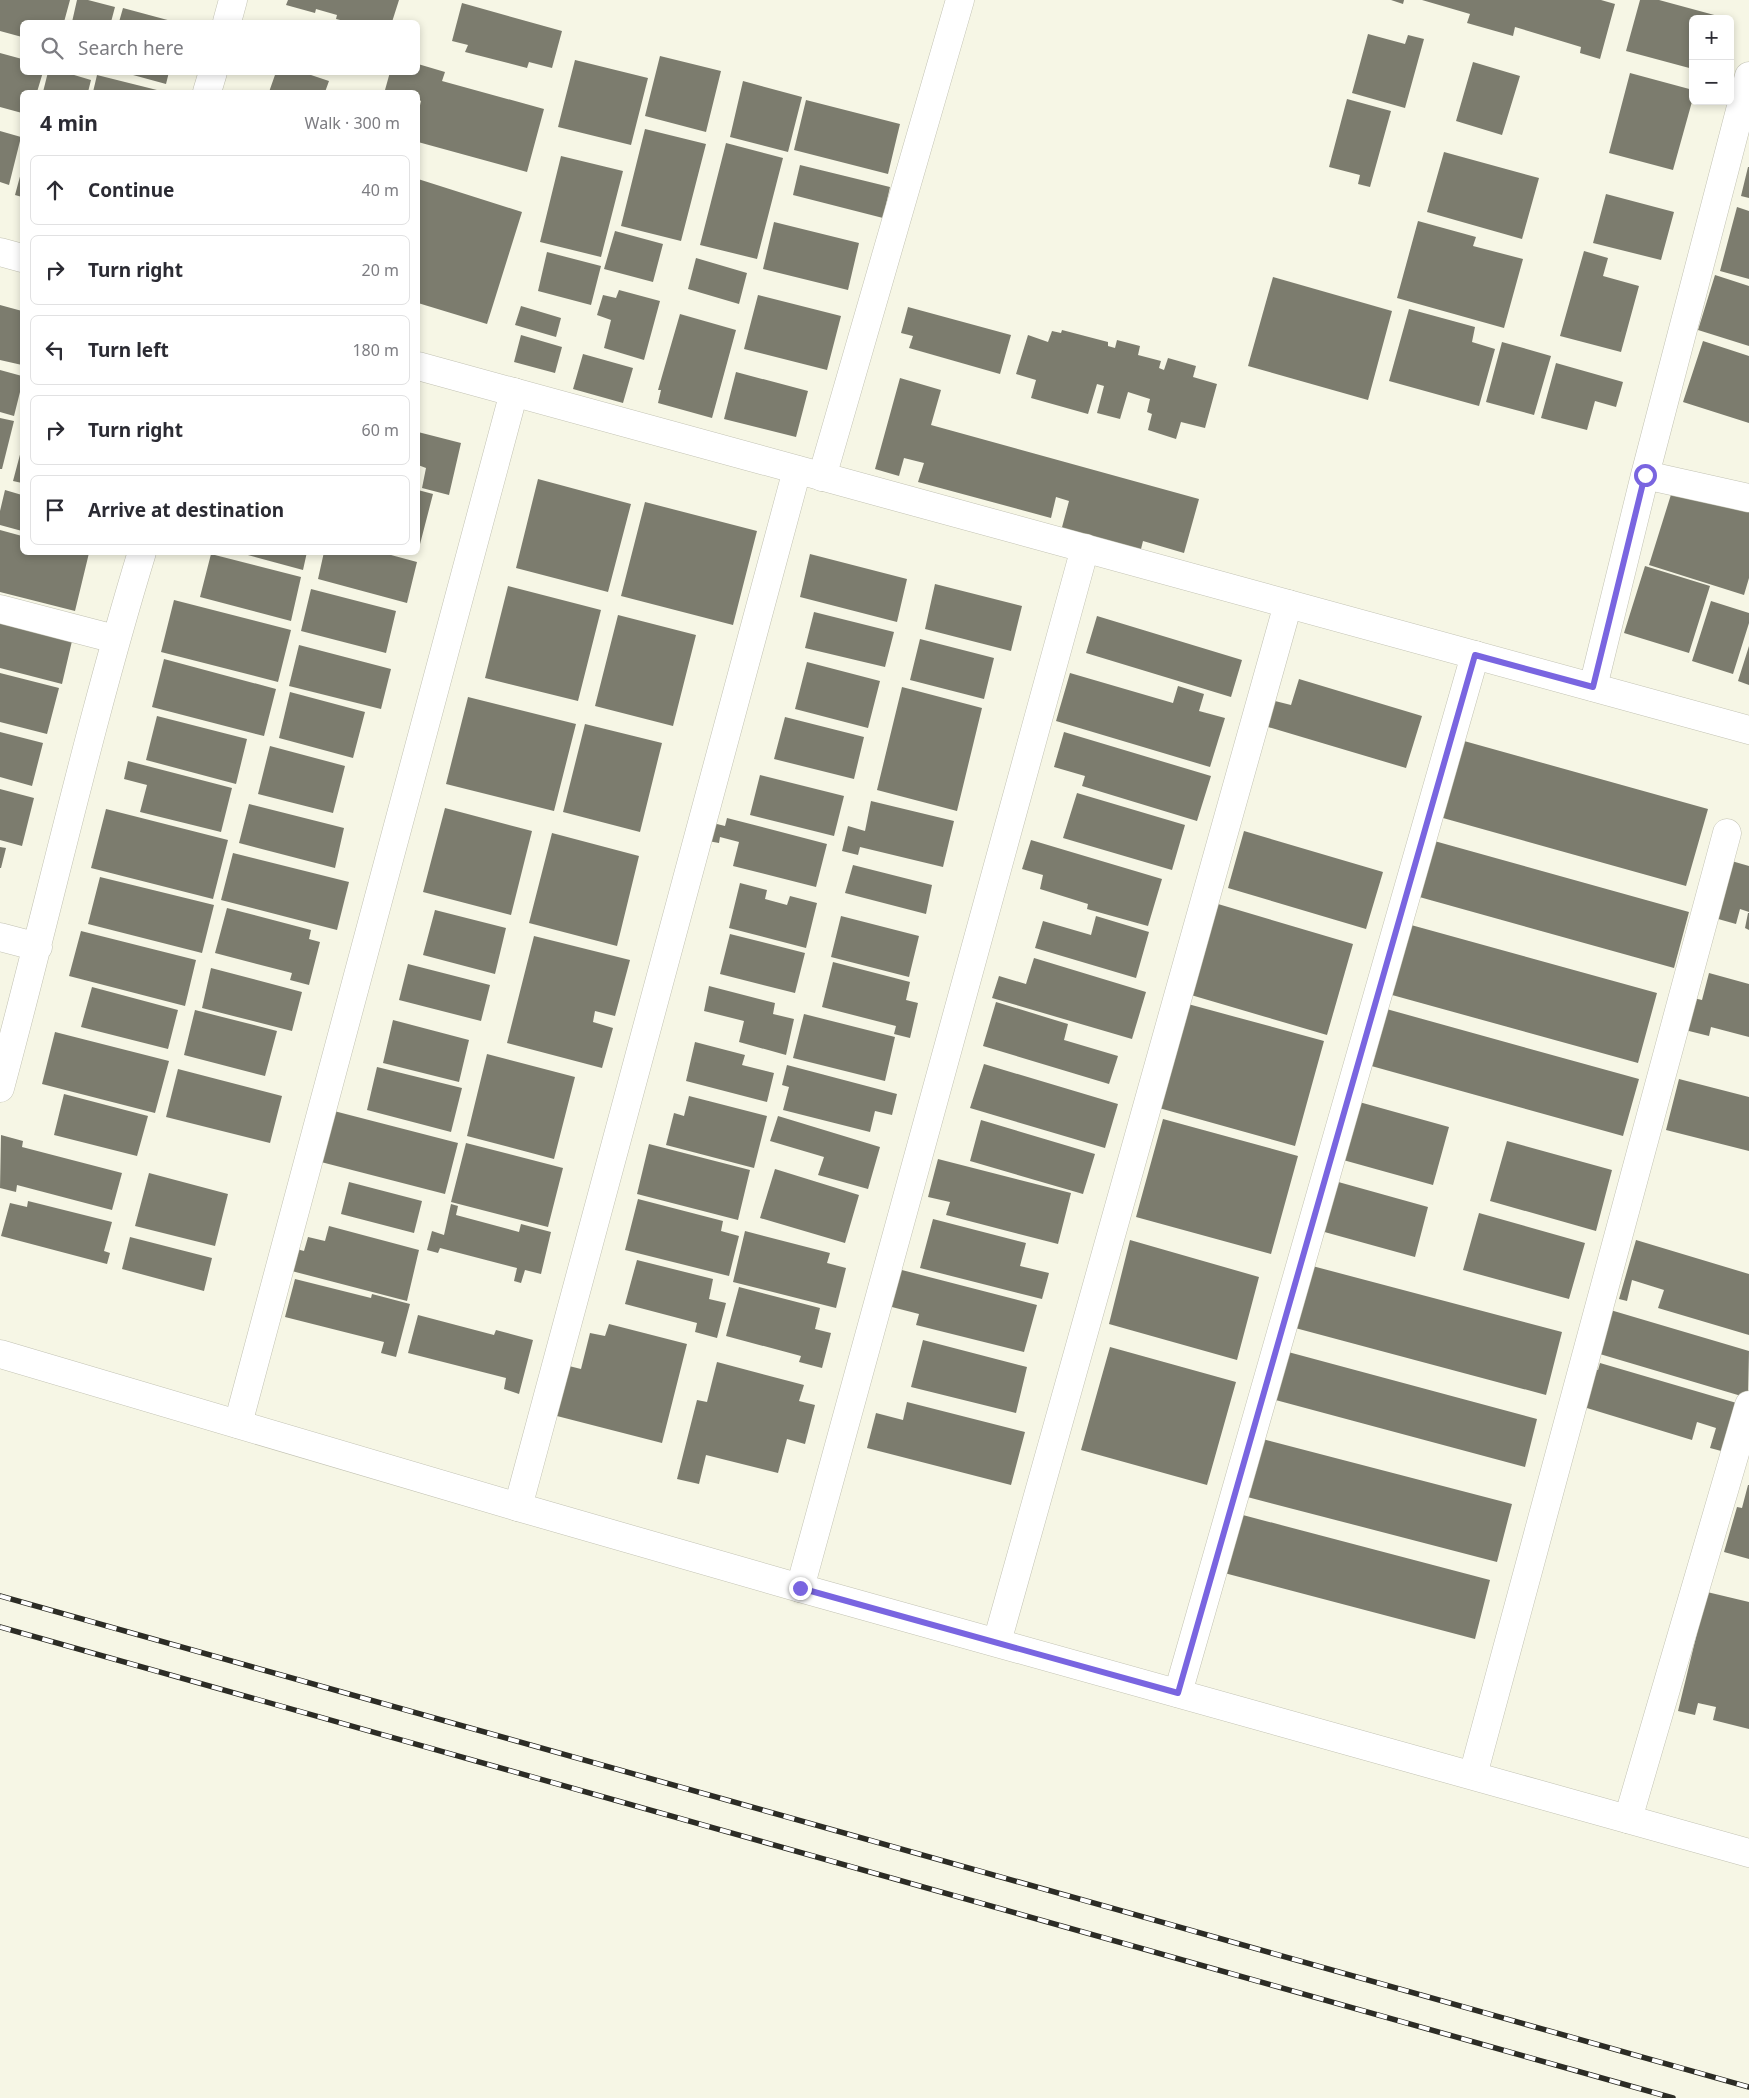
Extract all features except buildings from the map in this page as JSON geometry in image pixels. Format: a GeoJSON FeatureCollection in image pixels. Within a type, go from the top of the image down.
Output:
{"type":"FeatureCollection","features":[{"type":"Feature","properties":{"kind":"street"},"geometry":{"type":"LineString","coordinates":[[228,20],[233,0]]}},
{"type":"Feature","properties":{"kind":"street"},"geometry":{"type":"LineString","coordinates":[[518,1507],[810,473],[960,0]]}},
{"type":"Feature","properties":{"kind":"street"},"geometry":{"type":"LineString","coordinates":[[208,90],[211,75]]}},
{"type":"Feature","properties":{"kind":"street"},"geometry":{"type":"LineString","coordinates":[[1593,687],[1645,475],[1749,76]]}},
{"type":"Feature","properties":{"kind":"street"},"geometry":{"type":"LineString","coordinates":[[0,252],[20,257]]}},
{"type":"Feature","properties":{"kind":"street"},"geometry":{"type":"LineString","coordinates":[[420,367],[1749,730]]}},
{"type":"Feature","properties":{"kind":"street"},"geometry":{"type":"LineString","coordinates":[[238,1424],[514,392]]}},
{"type":"Feature","properties":{"kind":"street"},"geometry":{"type":"LineString","coordinates":[[1645,475],[1749,498]]}},
{"type":"Feature","properties":{"kind":"street"},"geometry":{"type":"LineString","coordinates":[[800,1588],[1084,548]]}},
{"type":"Feature","properties":{"kind":"street"},"geometry":{"type":"LineString","coordinates":[[0,1088],[38,947],[115,640],[141,555]]}},
{"type":"Feature","properties":{"kind":"street"},"geometry":{"type":"LineString","coordinates":[[997,1642],[1288,604]]}},
{"type":"Feature","properties":{"kind":"street"},"geometry":{"type":"LineString","coordinates":[[0,609],[115,640]]}},
{"type":"Feature","properties":{"kind":"street"},"geometry":{"type":"LineString","coordinates":[[1178,1693],[1475,655]]}},
{"type":"Feature","properties":{"kind":"street"},"geometry":{"type":"LineString","coordinates":[[1473,1775],[1727,833]]}},
{"type":"Feature","properties":{"kind":"street"},"geometry":{"type":"LineString","coordinates":[[0,936],[38,947]]}},
{"type":"Feature","properties":{"kind":"street"},"geometry":{"type":"LineString","coordinates":[[0,1354],[800,1588],[1749,1852]]}},
{"type":"Feature","properties":{"kind":"street"},"geometry":{"type":"LineString","coordinates":[[1628,1819],[1742,1455],[1749,1405]]}},
{"type":"Feature","properties":{"kind":"railway"},"geometry":{"type":"LineString","coordinates":[[0,1596],[1749,2087]]}},
{"type":"Feature","properties":{"kind":"railway"},"geometry":{"type":"LineString","coordinates":[[0,1627],[1673,2098]]}},
{"type":"Feature","properties":{"kind":"route"},"geometry":{"type":"LineString","coordinates":[[800,1588],[1178,1693],[1440,783],[1475,655],[1593,687],[1645,475]]}}]}
